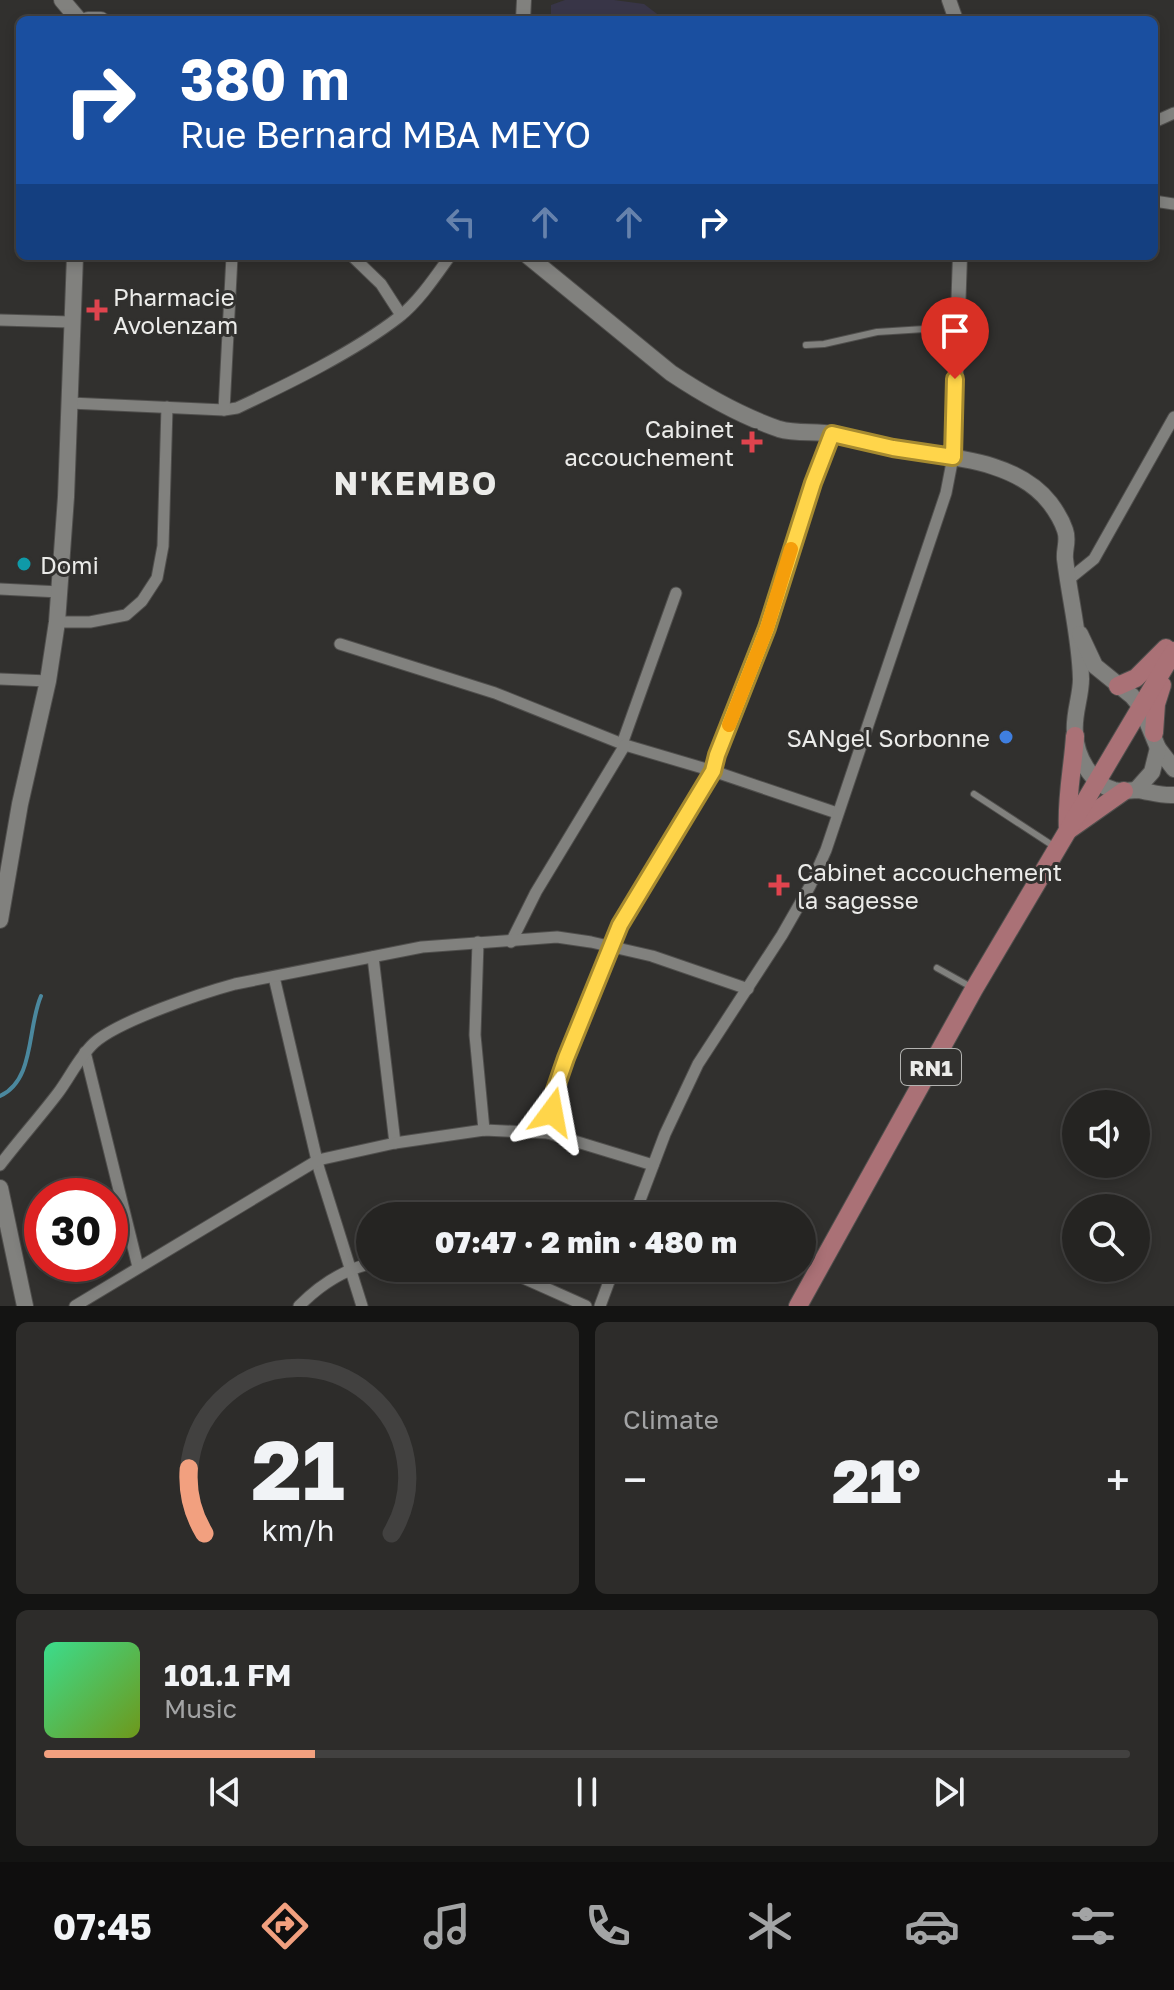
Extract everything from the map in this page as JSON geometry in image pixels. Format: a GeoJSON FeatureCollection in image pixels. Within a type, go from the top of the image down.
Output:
{"type":"FeatureCollection","features":[{"type":"Feature","properties":{"kind":"main road"},"geometry":{"type":"LineString","coordinates":[[62,0],[76,16]]}},
{"type":"Feature","properties":{"kind":"main road"},"geometry":{"type":"LineString","coordinates":[[0,920],[57,622],[75,260]]}},
{"type":"Feature","properties":{"kind":"main road"},"geometry":{"type":"LineString","coordinates":[[533,260],[650,357],[692,387],[737,411],[782,430],[832,434],[953,457],[1020,479],[1042,494],[1064,527],[1068,543],[1065,554],[1070,603],[1079,633],[1081,681],[1073,769],[1066,801],[1068,830],[1130,791],[1152,772],[1157,697],[1174,667]]}},
{"type":"Feature","properties":{"kind":"main road"},"geometry":{"type":"LineString","coordinates":[[1079,633],[1095,666],[1141,707],[1174,769]]}},
{"type":"Feature","properties":{"kind":"main road"},"geometry":{"type":"LineString","coordinates":[[1077,709],[1085,691],[1136,678],[1174,641]]}},
{"type":"Feature","properties":{"kind":"main road","name":"RN1"},"geometry":{"type":"LineString","coordinates":[[802,1304],[974,989],[1174,651]]}},
{"type":"Feature","properties":{"kind":"main road"},"geometry":{"type":"LineString","coordinates":[[1075,736],[1085,766],[1106,787],[1159,796],[1174,795]]}},
{"type":"Feature","properties":{"kind":"main road"},"geometry":{"type":"LineString","coordinates":[[0,1188],[6,1246],[25,1306]]}},
{"type":"Feature","properties":{"kind":"street"},"geometry":{"type":"LineString","coordinates":[[224,410],[232,260]]}},
{"type":"Feature","properties":{"kind":"street"},"geometry":{"type":"LineString","coordinates":[[356,260],[381,284],[401,315]]}},
{"type":"Feature","properties":{"kind":"street"},"geometry":{"type":"LineString","coordinates":[[70,403],[237,408],[371,337],[401,315],[447,260]]}},
{"type":"Feature","properties":{"kind":"street"},"geometry":{"type":"LineString","coordinates":[[639,1202],[680,1100],[698,1064],[810,886],[946,493],[953,457],[960,260]]}},
{"type":"Feature","properties":{"kind":"street"},"geometry":{"type":"LineString","coordinates":[[0,320],[71,322]]}},
{"type":"Feature","properties":{"kind":"street"},"geometry":{"type":"LineString","coordinates":[[57,622],[90,622],[126,615],[142,601],[157,578],[163,546],[167,407]]}},
{"type":"Feature","properties":{"kind":"street"},"geometry":{"type":"LineString","coordinates":[[1068,580],[1094,559],[1174,417]]}},
{"type":"Feature","properties":{"kind":"street"},"geometry":{"type":"LineString","coordinates":[[548,1133],[555,1090],[620,925],[713,771],[767,628],[808,497],[832,434]]}},
{"type":"Feature","properties":{"kind":"street"},"geometry":{"type":"LineString","coordinates":[[0,589],[60,592]]}},
{"type":"Feature","properties":{"kind":"street"},"geometry":{"type":"LineString","coordinates":[[511,942],[536,892],[624,744],[676,593]]}},
{"type":"Feature","properties":{"kind":"street"},"geometry":{"type":"LineString","coordinates":[[340,644],[495,693],[624,744],[837,813]]}},
{"type":"Feature","properties":{"kind":"street"},"geometry":{"type":"LineString","coordinates":[[0,679],[48,681]]}},
{"type":"Feature","properties":{"kind":"street"},"geometry":{"type":"LineString","coordinates":[[0,1165],[97,1040],[127,1024],[205,992],[422,947],[557,937],[611,946],[678,964],[748,989]]}},
{"type":"Feature","properties":{"kind":"street"},"geometry":{"type":"LineString","coordinates":[[478,942],[475,1035],[484,1130]]}},
{"type":"Feature","properties":{"kind":"street"},"geometry":{"type":"LineString","coordinates":[[373,957],[395,1143]]}},
{"type":"Feature","properties":{"kind":"street"},"geometry":{"type":"LineString","coordinates":[[274,977],[318,1160],[362,1306]]}},
{"type":"Feature","properties":{"kind":"street"},"geometry":{"type":"LineString","coordinates":[[85,1052],[138,1267]]}},
{"type":"Feature","properties":{"kind":"street"},"geometry":{"type":"LineString","coordinates":[[75,1306],[318,1160],[395,1143],[484,1130],[548,1133],[653,1165]]}},
{"type":"Feature","properties":{"kind":"street"},"geometry":{"type":"LineString","coordinates":[[299,1306],[335,1277],[356,1266]]}},
{"type":"Feature","properties":{"kind":"street"},"geometry":{"type":"LineString","coordinates":[[532,1282],[586,1306]]}},
{"type":"Feature","properties":{"kind":"street"},"geometry":{"type":"LineString","coordinates":[[600,1306],[609,1282]]}},
{"type":"Feature","properties":{"kind":"lane"},"geometry":{"type":"LineString","coordinates":[[806,345],[877,332],[956,327]]}},
{"type":"Feature","properties":{"kind":"lane"},"geometry":{"type":"LineString","coordinates":[[974,794],[1057,849]]}},
{"type":"Feature","properties":{"kind":"lane"},"geometry":{"type":"LineString","coordinates":[[937,968],[974,989]]}},
{"type":"Feature","properties":{"kind":"shaded area"},"geometry":{"type":"Polygon","coordinates":[[[565,0],[614,0],[644,4],[660,16],[551,16],[551,5],[565,0]]]}},
{"type":"Feature","properties":{"kind":"waterway"},"geometry":{"type":"LineString","coordinates":[[0,1096],[11,1088],[25,1066],[41,996]]}},
{"type":"Feature","properties":{"kind":"slow traffic"},"geometry":{"type":"LineString","coordinates":[[729,725],[767,628],[791,549]]}},
{"type":"Feature","properties":{"kind":"place","name":"Pharmacie Avolenzam"},"geometry":{"type":"Point","coordinates":[97,310]}},
{"type":"Feature","properties":{"kind":"place","name":"Cabinet accouchement"},"geometry":{"type":"Point","coordinates":[752,442]}},
{"type":"Feature","properties":{"kind":"place","name":"Domi"},"geometry":{"type":"Point","coordinates":[24,564]}},
{"type":"Feature","properties":{"kind":"place","name":"SANgel Sorbonne"},"geometry":{"type":"Point","coordinates":[1006,737]}},
{"type":"Feature","properties":{"kind":"place","name":"Cabinet accouchement la sagesse"},"geometry":{"type":"Point","coordinates":[779,885]}},
{"type":"Feature","properties":{"kind":"district","name":"N'KEMBO"},"geometry":{"type":"Point","coordinates":[416,483]}},
{"type":"Feature","properties":{"kind":"route"},"geometry":{"type":"LineString","coordinates":[[552,1112],[555,1090],[566,1058],[620,925],[713,771],[767,628],[813,483],[832,434],[953,457],[955,379]]}}]}
